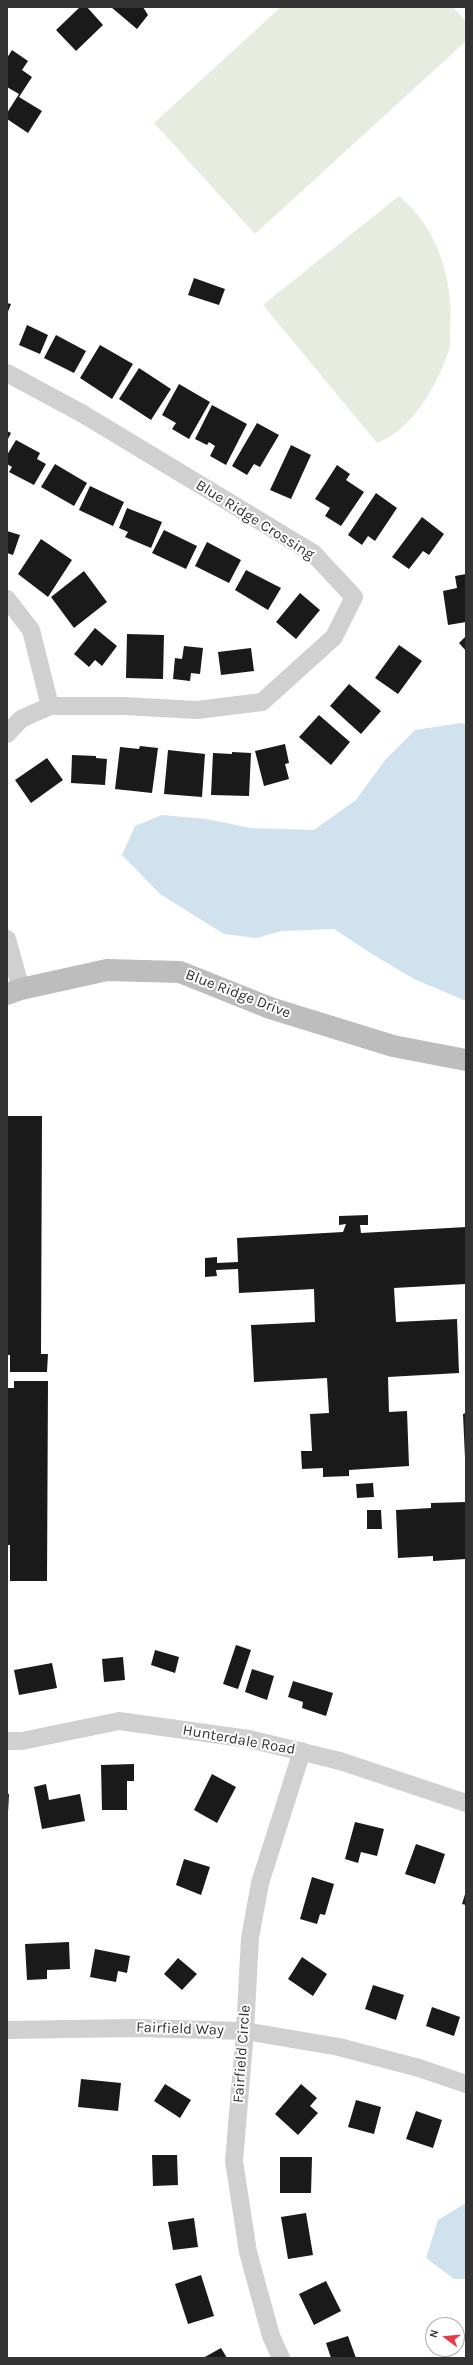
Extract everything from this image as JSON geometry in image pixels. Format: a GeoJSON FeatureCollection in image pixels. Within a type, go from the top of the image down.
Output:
{"type":"FeatureCollection","features":[{"type":"Feature","properties":{"kind":"street","name":"Blue Ridge Crossing"},"geometry":{"type":"LineString","coordinates":[[7,372],[83,414],[313,553],[354,597],[334,637],[262,702],[197,710],[123,706],[50,706],[21,720],[7,734]]}},
{"type":"Feature","properties":{"kind":"street"},"geometry":{"type":"LineString","coordinates":[[7,599],[31,630],[50,706]]}},
{"type":"Feature","properties":{"kind":"street"},"geometry":{"type":"LineString","coordinates":[[7,938],[14,991]]}},
{"type":"Feature","properties":{"kind":"street","name":"Blue Ridge Drive"},"geometry":{"type":"LineString","coordinates":[[14,991],[107,970],[180,972],[278,1011],[392,1046],[466,1060]]}},
{"type":"Feature","properties":{"kind":"street","name":"Hunterdale Road"},"geometry":{"type":"LineString","coordinates":[[7,1741],[22,1741],[119,1722],[248,1739],[340,1761],[466,1803]]}},
{"type":"Feature","properties":{"kind":"street","name":"Fairfield Circle"},"geometry":{"type":"LineString","coordinates":[[281,2358],[271,2336],[248,2252],[234,2161],[245,2031],[247,1966],[260,1883],[302,1751]]}},
{"type":"Feature","properties":{"kind":"street","name":"Fairfield Way"},"geometry":{"type":"LineString","coordinates":[[7,2030],[135,2028],[245,2031],[339,2047],[419,2068],[466,2084]]}},
{"type":"Feature","properties":{"kind":"shaded area"},"geometry":{"type":"Polygon","coordinates":[[[281,7],[453,7],[466,22],[466,41],[255,234],[154,123],[281,7]]]}},
{"type":"Feature","properties":{"kind":"shaded area"},"geometry":{"type":"Polygon","coordinates":[[[399,196],[413,209],[424,224],[434,240],[441,258],[446,276],[451,313],[450,346],[439,376],[421,406],[398,431],[385,440],[377,443],[263,305],[399,196]]]}},
{"type":"Feature","properties":{"kind":"water"},"geometry":{"type":"Polygon","coordinates":[[[461,723],[466,724],[466,1001],[414,979],[334,929],[282,931],[256,938],[224,934],[160,894],[122,855],[135,826],[162,815],[206,819],[251,828],[314,830],[356,800],[385,760],[415,730],[461,723]]]}},
{"type":"Feature","properties":{"kind":"water"},"geometry":{"type":"Polygon","coordinates":[[[466,2203],[466,2279],[454,2279],[426,2258],[438,2220],[466,2203]]]}},
{"type":"Feature","properties":{"kind":"building"},"geometry":{"type":"Polygon","coordinates":[[[80,7],[87,7],[103,25],[76,51],[56,30],[80,7]]]}},
{"type":"Feature","properties":{"kind":"building"},"geometry":{"type":"Polygon","coordinates":[[[111,7],[143,7],[148,15],[137,29],[111,7]]]}},
{"type":"Feature","properties":{"kind":"building"},"geometry":{"type":"Polygon","coordinates":[[[12,50],[28,61],[22,70],[32,77],[19,97],[42,111],[28,133],[7,119],[7,113],[19,94],[7,87],[7,58],[12,50]]]}},
{"type":"Feature","properties":{"kind":"building"},"geometry":{"type":"Polygon","coordinates":[[[194,278],[225,289],[219,305],[188,295],[194,278]]]}},
{"type":"Feature","properties":{"kind":"building"},"geometry":{"type":"Polygon","coordinates":[[[7,303],[11,304],[7,314],[7,303]]]}},
{"type":"Feature","properties":{"kind":"building"},"geometry":{"type":"Polygon","coordinates":[[[27,325],[48,335],[40,354],[19,345],[27,325]]]}},
{"type":"Feature","properties":{"kind":"building"},"geometry":{"type":"Polygon","coordinates":[[[56,335],[86,351],[74,373],[44,358],[56,335]]]}},
{"type":"Feature","properties":{"kind":"building"},"geometry":{"type":"Polygon","coordinates":[[[100,345],[133,364],[112,399],[80,378],[100,345]]]}},
{"type":"Feature","properties":{"kind":"building"},"geometry":{"type":"Polygon","coordinates":[[[139,368],[171,389],[151,420],[119,399],[139,368]]]}},
{"type":"Feature","properties":{"kind":"building"},"geometry":{"type":"Polygon","coordinates":[[[179,384],[210,402],[189,439],[172,429],[176,423],[162,415],[179,384]]]}},
{"type":"Feature","properties":{"kind":"building"},"geometry":{"type":"Polygon","coordinates":[[[212,405],[247,424],[226,465],[210,456],[215,446],[209,442],[207,445],[195,439],[212,405]]]}},
{"type":"Feature","properties":{"kind":"building"},"geometry":{"type":"Polygon","coordinates":[[[257,423],[279,435],[260,467],[254,464],[247,475],[232,466],[257,423]]]}},
{"type":"Feature","properties":{"kind":"building"},"geometry":{"type":"Polygon","coordinates":[[[7,431],[11,433],[7,441],[7,431]]]}},
{"type":"Feature","properties":{"kind":"building"},"geometry":{"type":"Polygon","coordinates":[[[16,440],[40,453],[37,459],[46,464],[34,485],[9,472],[12,467],[7,464],[7,455],[16,440]]]}},
{"type":"Feature","properties":{"kind":"building"},"geometry":{"type":"Polygon","coordinates":[[[291,445],[311,455],[291,499],[270,490],[291,445]]]}},
{"type":"Feature","properties":{"kind":"building"},"geometry":{"type":"Polygon","coordinates":[[[55,464],[87,483],[74,506],[41,487],[55,464]]]}},
{"type":"Feature","properties":{"kind":"building"},"geometry":{"type":"Polygon","coordinates":[[[337,465],[350,474],[346,480],[364,492],[341,526],[325,516],[330,508],[315,499],[337,465]]]}},
{"type":"Feature","properties":{"kind":"building"},"geometry":{"type":"Polygon","coordinates":[[[90,486],[124,502],[113,526],[79,510],[90,486]]]}},
{"type":"Feature","properties":{"kind":"building"},"geometry":{"type":"Polygon","coordinates":[[[376,493],[397,508],[375,541],[368,536],[362,545],[348,535],[376,493]]]}},
{"type":"Feature","properties":{"kind":"building"},"geometry":{"type":"Polygon","coordinates":[[[127,508],[162,522],[151,548],[125,537],[128,532],[119,528],[127,508]]]}},
{"type":"Feature","properties":{"kind":"building"},"geometry":{"type":"Polygon","coordinates":[[[422,517],[444,534],[429,555],[423,551],[409,569],[392,557],[422,517]]]}},
{"type":"Feature","properties":{"kind":"building"},"geometry":{"type":"Polygon","coordinates":[[[164,530],[197,546],[186,569],[152,553],[164,530]]]}},
{"type":"Feature","properties":{"kind":"building"},"geometry":{"type":"Polygon","coordinates":[[[7,531],[20,535],[13,555],[7,553],[7,531]]]}},
{"type":"Feature","properties":{"kind":"building"},"geometry":{"type":"Polygon","coordinates":[[[41,539],[72,560],[48,597],[18,574],[41,539]]]}},
{"type":"Feature","properties":{"kind":"building"},"geometry":{"type":"Polygon","coordinates":[[[207,542],[241,560],[229,583],[195,566],[207,542]]]}},
{"type":"Feature","properties":{"kind":"building"},"geometry":{"type":"Polygon","coordinates":[[[246,570],[281,588],[268,610],[235,590],[246,570]]]}},
{"type":"Feature","properties":{"kind":"building"},"geometry":{"type":"Polygon","coordinates":[[[84,571],[107,602],[74,628],[51,597],[84,571]]]}},
{"type":"Feature","properties":{"kind":"building"},"geometry":{"type":"Polygon","coordinates":[[[466,574],[466,622],[448,625],[443,591],[457,588],[455,576],[466,574]]]}},
{"type":"Feature","properties":{"kind":"building"},"geometry":{"type":"Polygon","coordinates":[[[300,593],[320,610],[296,639],[276,622],[300,593]]]}},
{"type":"Feature","properties":{"kind":"building"},"geometry":{"type":"Polygon","coordinates":[[[95,628],[117,646],[102,666],[95,660],[89,667],[74,654],[95,628]]]}},
{"type":"Feature","properties":{"kind":"building"},"geometry":{"type":"Polygon","coordinates":[[[127,634],[164,635],[163,679],[126,678],[127,634]]]}},
{"type":"Feature","properties":{"kind":"building"},"geometry":{"type":"Polygon","coordinates":[[[466,636],[466,651],[459,643],[466,636]]]}},
{"type":"Feature","properties":{"kind":"building"},"geometry":{"type":"Polygon","coordinates":[[[399,645],[422,661],[398,694],[375,678],[399,645]]]}},
{"type":"Feature","properties":{"kind":"building"},"geometry":{"type":"Polygon","coordinates":[[[184,646],[203,648],[200,674],[191,673],[190,681],[173,679],[175,658],[182,659],[184,646]]]}},
{"type":"Feature","properties":{"kind":"building"},"geometry":{"type":"Polygon","coordinates":[[[251,648],[254,671],[221,675],[218,652],[251,648]]]}},
{"type":"Feature","properties":{"kind":"building"},"geometry":{"type":"Polygon","coordinates":[[[349,684],[381,711],[361,734],[330,706],[349,684]]]}},
{"type":"Feature","properties":{"kind":"building"},"geometry":{"type":"Polygon","coordinates":[[[319,715],[350,742],[331,765],[299,737],[319,715]]]}},
{"type":"Feature","properties":{"kind":"building"},"geometry":{"type":"Polygon","coordinates":[[[285,744],[289,763],[285,764],[289,779],[264,786],[255,751],[285,744]]]}},
{"type":"Feature","properties":{"kind":"building"},"geometry":{"type":"Polygon","coordinates":[[[140,746],[158,748],[152,793],[115,789],[120,747],[139,749],[140,746]]]}},
{"type":"Feature","properties":{"kind":"building"},"geometry":{"type":"Polygon","coordinates":[[[168,750],[205,754],[202,797],[164,794],[168,750]]]}},
{"type":"Feature","properties":{"kind":"building"},"geometry":{"type":"Polygon","coordinates":[[[232,752],[251,753],[249,796],[211,795],[213,753],[232,754],[232,752]]]}},
{"type":"Feature","properties":{"kind":"building"},"geometry":{"type":"Polygon","coordinates":[[[72,755],[96,756],[96,758],[107,759],[105,785],[71,783],[72,755]]]}},
{"type":"Feature","properties":{"kind":"building"},"geometry":{"type":"Polygon","coordinates":[[[47,758],[63,780],[31,803],[15,780],[47,758]]]}},
{"type":"Feature","properties":{"kind":"building"},"geometry":{"type":"Polygon","coordinates":[[[7,1116],[42,1116],[41,1354],[48,1354],[47,1372],[10,1372],[10,1355],[7,1355],[7,1116]]]}},
{"type":"Feature","properties":{"kind":"building"},"geometry":{"type":"Polygon","coordinates":[[[368,1215],[368,1225],[360,1225],[361,1233],[466,1227],[466,1284],[394,1288],[396,1322],[457,1319],[459,1373],[388,1377],[389,1412],[407,1411],[409,1466],[349,1470],[349,1476],[323,1477],[323,1468],[302,1469],[301,1451],[312,1451],[310,1414],[329,1413],[327,1378],[254,1382],[251,1325],[315,1322],[314,1289],[239,1293],[238,1269],[216,1270],[217,1276],[205,1277],[205,1258],[217,1257],[217,1263],[238,1262],[237,1238],[343,1232],[346,1224],[339,1225],[339,1216],[368,1215]]]}},
{"type":"Feature","properties":{"kind":"building"},"geometry":{"type":"Polygon","coordinates":[[[14,1381],[48,1381],[47,1581],[10,1581],[10,1545],[7,1545],[7,1388],[14,1388],[14,1381]]]}},
{"type":"Feature","properties":{"kind":"building"},"geometry":{"type":"Polygon","coordinates":[[[466,1413],[466,1457],[465,1458],[463,1414],[466,1413]]]}},
{"type":"Feature","properties":{"kind":"building"},"geometry":{"type":"Polygon","coordinates":[[[373,1483],[374,1497],[357,1498],[356,1484],[373,1483]]]}},
{"type":"Feature","properties":{"kind":"building"},"geometry":{"type":"Polygon","coordinates":[[[466,1502],[466,1559],[433,1561],[433,1556],[398,1558],[396,1510],[431,1508],[431,1503],[466,1502]]]}},
{"type":"Feature","properties":{"kind":"building"},"geometry":{"type":"Polygon","coordinates":[[[367,1510],[381,1510],[382,1529],[367,1529],[367,1510]]]}},
{"type":"Feature","properties":{"kind":"building"},"geometry":{"type":"Polygon","coordinates":[[[236,1645],[251,1650],[238,1689],[223,1684],[236,1645]]]}},
{"type":"Feature","properties":{"kind":"building"},"geometry":{"type":"Polygon","coordinates":[[[155,1650],[179,1657],[175,1673],[151,1665],[155,1650]]]}},
{"type":"Feature","properties":{"kind":"building"},"geometry":{"type":"Polygon","coordinates":[[[123,1657],[125,1680],[104,1682],[102,1659],[123,1657]]]}},
{"type":"Feature","properties":{"kind":"building"},"geometry":{"type":"Polygon","coordinates":[[[52,1663],[57,1688],[19,1695],[14,1670],[52,1663]]]}},
{"type":"Feature","properties":{"kind":"building"},"geometry":{"type":"Polygon","coordinates":[[[252,1669],[274,1676],[267,1700],[245,1692],[252,1669]]]}},
{"type":"Feature","properties":{"kind":"building"},"geometry":{"type":"Polygon","coordinates":[[[293,1681],[333,1693],[326,1716],[302,1708],[303,1702],[288,1697],[293,1681]]]}},
{"type":"Feature","properties":{"kind":"building"},"geometry":{"type":"Polygon","coordinates":[[[134,1764],[134,1781],[127,1781],[127,1810],[102,1810],[101,1765],[134,1764]]]}},
{"type":"Feature","properties":{"kind":"building"},"geometry":{"type":"Polygon","coordinates":[[[212,1774],[236,1787],[217,1823],[194,1810],[212,1774]]]}},
{"type":"Feature","properties":{"kind":"building"},"geometry":{"type":"Polygon","coordinates":[[[46,1784],[49,1800],[80,1794],[85,1821],[42,1829],[34,1787],[46,1784]]]}},
{"type":"Feature","properties":{"kind":"building"},"geometry":{"type":"Polygon","coordinates":[[[7,1794],[9,1794],[8,1812],[7,1811],[7,1794]]]}},
{"type":"Feature","properties":{"kind":"building"},"geometry":{"type":"Polygon","coordinates":[[[355,1822],[384,1829],[377,1856],[361,1852],[358,1863],[345,1859],[355,1822]]]}},
{"type":"Feature","properties":{"kind":"building"},"geometry":{"type":"Polygon","coordinates":[[[416,1844],[445,1854],[435,1884],[405,1874],[416,1844]]]}},
{"type":"Feature","properties":{"kind":"building"},"geometry":{"type":"Polygon","coordinates":[[[184,1859],[210,1867],[201,1895],[176,1885],[184,1859]]]}},
{"type":"Feature","properties":{"kind":"building"},"geometry":{"type":"Polygon","coordinates":[[[312,1877],[334,1884],[325,1915],[320,1914],[317,1924],[300,1919],[312,1877]]]}},
{"type":"Feature","properties":{"kind":"building"},"geometry":{"type":"Polygon","coordinates":[[[466,1891],[466,1905],[462,1904],[466,1891]]]}},
{"type":"Feature","properties":{"kind":"building"},"geometry":{"type":"Polygon","coordinates":[[[69,1942],[70,1969],[47,1970],[47,1979],[27,1980],[25,1944],[69,1942]]]}},
{"type":"Feature","properties":{"kind":"building"},"geometry":{"type":"Polygon","coordinates":[[[95,1949],[130,1956],[127,1973],[118,1971],[116,1982],[90,1977],[95,1949]]]}},
{"type":"Feature","properties":{"kind":"building"},"geometry":{"type":"Polygon","coordinates":[[[302,1957],[327,1974],[313,1996],[288,1979],[302,1957]]]}},
{"type":"Feature","properties":{"kind":"building"},"geometry":{"type":"Polygon","coordinates":[[[178,1958],[197,1974],[182,1990],[164,1974],[178,1958]]]}},
{"type":"Feature","properties":{"kind":"building"},"geometry":{"type":"Polygon","coordinates":[[[373,1985],[404,1995],[396,2020],[365,2009],[373,1985]]]}},
{"type":"Feature","properties":{"kind":"building"},"geometry":{"type":"Polygon","coordinates":[[[432,2007],[460,2017],[454,2036],[426,2026],[432,2007]]]}},
{"type":"Feature","properties":{"kind":"building"},"geometry":{"type":"Polygon","coordinates":[[[81,2079],[121,2083],[118,2111],[78,2107],[81,2079]]]}},
{"type":"Feature","properties":{"kind":"building"},"geometry":{"type":"Polygon","coordinates":[[[165,2084],[191,2100],[180,2118],[154,2101],[165,2084]]]}},
{"type":"Feature","properties":{"kind":"building"},"geometry":{"type":"Polygon","coordinates":[[[301,2084],[317,2098],[310,2106],[318,2113],[298,2135],[275,2114],[301,2084]]]}},
{"type":"Feature","properties":{"kind":"building"},"geometry":{"type":"Polygon","coordinates":[[[356,2100],[381,2107],[374,2134],[348,2127],[356,2100]]]}},
{"type":"Feature","properties":{"kind":"building"},"geometry":{"type":"Polygon","coordinates":[[[416,2111],[442,2120],[433,2148],[406,2139],[416,2111]]]}},
{"type":"Feature","properties":{"kind":"building"},"geometry":{"type":"Polygon","coordinates":[[[152,2155],[177,2155],[178,2185],[153,2186],[152,2155]]]}},
{"type":"Feature","properties":{"kind":"building"},"geometry":{"type":"Polygon","coordinates":[[[280,2157],[312,2157],[311,2193],[280,2193],[280,2157]]]}},
{"type":"Feature","properties":{"kind":"building"},"geometry":{"type":"Polygon","coordinates":[[[306,2213],[313,2255],[288,2259],[281,2217],[306,2213]]]}},
{"type":"Feature","properties":{"kind":"building"},"geometry":{"type":"Polygon","coordinates":[[[194,2218],[198,2247],[173,2250],[168,2222],[194,2218]]]}},
{"type":"Feature","properties":{"kind":"building"},"geometry":{"type":"Polygon","coordinates":[[[201,2275],[214,2316],[188,2324],[175,2284],[201,2275]]]}},
{"type":"Feature","properties":{"kind":"building"},"geometry":{"type":"Polygon","coordinates":[[[326,2281],[341,2311],[314,2325],[299,2294],[326,2281]]]}},
{"type":"Feature","properties":{"kind":"building"},"geometry":{"type":"Polygon","coordinates":[[[348,2336],[356,2358],[331,2358],[326,2343],[348,2336]]]}},
{"type":"Feature","properties":{"kind":"building"},"geometry":{"type":"Polygon","coordinates":[[[221,2348],[227,2358],[203,2358],[221,2348]]]}}]}
